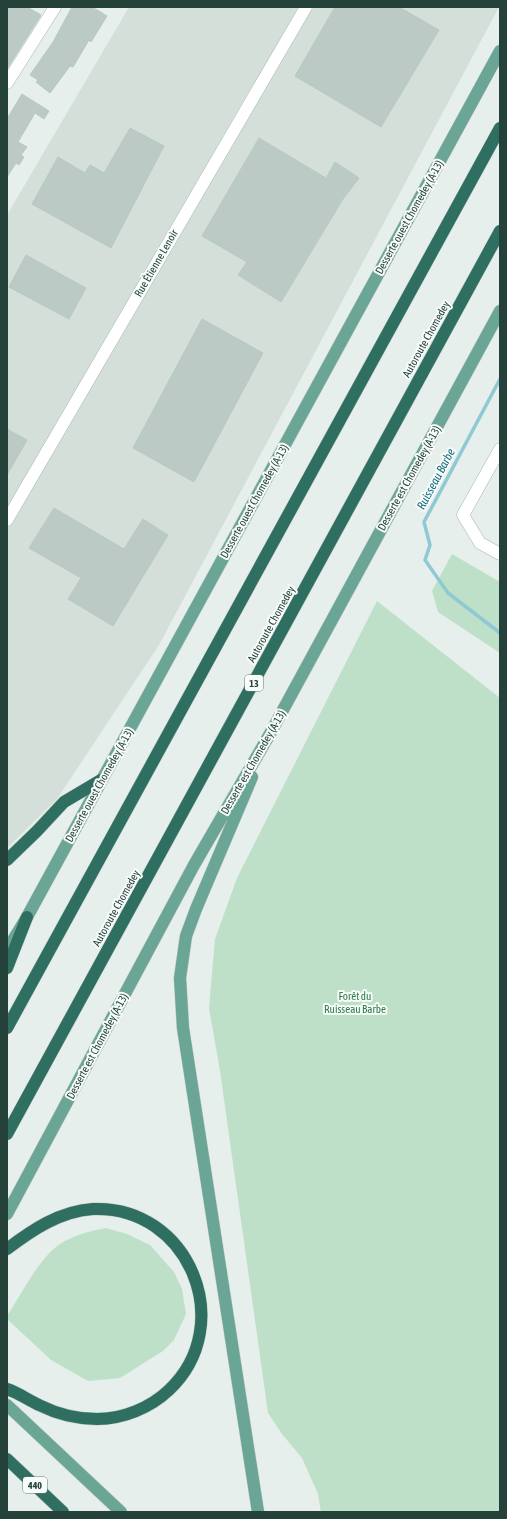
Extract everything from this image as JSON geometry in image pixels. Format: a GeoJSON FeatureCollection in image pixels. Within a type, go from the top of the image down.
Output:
{"type":"FeatureCollection","features":[{"type":"Feature","properties":{"kind":"highway"},"geometry":{"type":"LineString","coordinates":[[7,1028],[500,128]]}},
{"type":"Feature","properties":{"kind":"highway","name":"Autoroute Chomedey"},"geometry":{"type":"LineString","coordinates":[[7,1134],[500,231]]}},
{"type":"Feature","properties":{"kind":"highway"},"geometry":{"type":"LineString","coordinates":[[7,860],[37,832],[64,802],[101,780]]}},
{"type":"Feature","properties":{"kind":"highway"},"geometry":{"type":"LineString","coordinates":[[7,968],[27,918]]}},
{"type":"Feature","properties":{"kind":"highway"},"geometry":{"type":"LineString","coordinates":[[7,1250],[36,1228],[70,1213],[94,1209],[132,1215],[162,1232],[180,1250],[192,1271],[200,1295],[201,1316],[195,1351],[182,1375],[156,1401],[136,1411],[107,1418],[76,1417],[40,1406],[17,1392],[7,1389]]}},
{"type":"Feature","properties":{"kind":"highway","name":"440"},"geometry":{"type":"LineString","coordinates":[[7,1459],[63,1512]]}},
{"type":"Feature","properties":{"kind":"main road","name":"Desserte ouest Chomedey (A-13)"},"geometry":{"type":"LineString","coordinates":[[7,950],[27,918],[500,51]]}},
{"type":"Feature","properties":{"kind":"main road","name":"Desserte est Chomedey (A-13)"},"geometry":{"type":"LineString","coordinates":[[7,1214],[190,871],[272,732],[500,311]]}},
{"type":"Feature","properties":{"kind":"main road"},"geometry":{"type":"LineString","coordinates":[[258,1512],[183,1028],[180,986],[184,948],[190,924],[272,732]]}},
{"type":"Feature","properties":{"kind":"main road"},"geometry":{"type":"LineString","coordinates":[[7,1405],[121,1512]]}},
{"type":"Feature","properties":{"kind":"street"},"geometry":{"type":"LineString","coordinates":[[7,83],[54,7]]}},
{"type":"Feature","properties":{"kind":"street","name":"Rue Étienne Lenoir"},"geometry":{"type":"LineString","coordinates":[[7,520],[306,7]]}},
{"type":"Feature","properties":{"kind":"street"},"geometry":{"type":"LineString","coordinates":[[500,449],[463,515],[480,543],[500,554]]}},
{"type":"Feature","properties":{"kind":"shaded area"},"geometry":{"type":"Polygon","coordinates":[[[129,7],[499,7],[159,645],[57,799],[7,848],[7,215],[129,7]]]}},
{"type":"Feature","properties":{"kind":"green space"},"geometry":{"type":"Polygon","coordinates":[[[452,554],[500,582],[500,653],[438,612],[432,591],[452,554]]]}},
{"type":"Feature","properties":{"kind":"green space","name":"Forêt du Ruisseau Barbe"},"geometry":{"type":"Polygon","coordinates":[[[377,601],[500,698],[500,1512],[321,1512],[318,1494],[302,1458],[282,1434],[268,1413],[220,1071],[209,1008],[215,939],[237,878],[377,601]]]}},
{"type":"Feature","properties":{"kind":"green space"},"geometry":{"type":"Polygon","coordinates":[[[106,1228],[127,1234],[150,1245],[174,1272],[182,1289],[186,1314],[174,1340],[163,1351],[120,1378],[88,1381],[51,1360],[7,1319],[7,1316],[31,1277],[52,1250],[65,1241],[76,1236],[106,1228]]]}},
{"type":"Feature","properties":{"kind":"building"},"geometry":{"type":"Polygon","coordinates":[[[7,7],[27,7],[41,15],[7,69],[7,7]]]}},
{"type":"Feature","properties":{"kind":"building"},"geometry":{"type":"Polygon","coordinates":[[[72,7],[92,7],[107,16],[91,42],[89,40],[73,67],[70,66],[50,93],[36,82],[38,80],[30,75],[53,42],[72,7]]]}},
{"type":"Feature","properties":{"kind":"building"},"geometry":{"type":"Polygon","coordinates":[[[335,7],[399,7],[439,30],[381,127],[295,76],[335,7]]]}},
{"type":"Feature","properties":{"kind":"building"},"geometry":{"type":"Polygon","coordinates":[[[22,94],[49,111],[44,119],[35,113],[18,142],[27,147],[21,155],[24,157],[19,165],[16,163],[7,177],[7,119],[22,94]]]}},
{"type":"Feature","properties":{"kind":"building"},"geometry":{"type":"Polygon","coordinates":[[[130,128],[164,146],[111,248],[32,204],[58,157],[85,173],[90,165],[104,173],[130,128]]]}},
{"type":"Feature","properties":{"kind":"building"},"geometry":{"type":"Polygon","coordinates":[[[259,138],[326,178],[335,162],[359,178],[343,199],[281,302],[238,275],[247,262],[202,236],[259,138]]]}},
{"type":"Feature","properties":{"kind":"building"},"geometry":{"type":"Polygon","coordinates":[[[26,255],[86,288],[69,319],[9,287],[26,255]]]}},
{"type":"Feature","properties":{"kind":"building"},"geometry":{"type":"Polygon","coordinates":[[[202,319],[263,353],[194,482],[133,448],[202,319]]]}},
{"type":"Feature","properties":{"kind":"building"},"geometry":{"type":"Polygon","coordinates":[[[7,429],[27,440],[7,475],[7,429]]]}},
{"type":"Feature","properties":{"kind":"building"},"geometry":{"type":"Polygon","coordinates":[[[54,508],[124,549],[143,519],[168,535],[113,626],[68,599],[81,578],[29,548],[54,508]]]}},
{"type":"Feature","properties":{"kind":"waterway","name":"Ruisseau Barbe"},"geometry":{"type":"LineString","coordinates":[[500,379],[424,522],[430,545],[425,560],[448,593],[500,633]]}}]}
